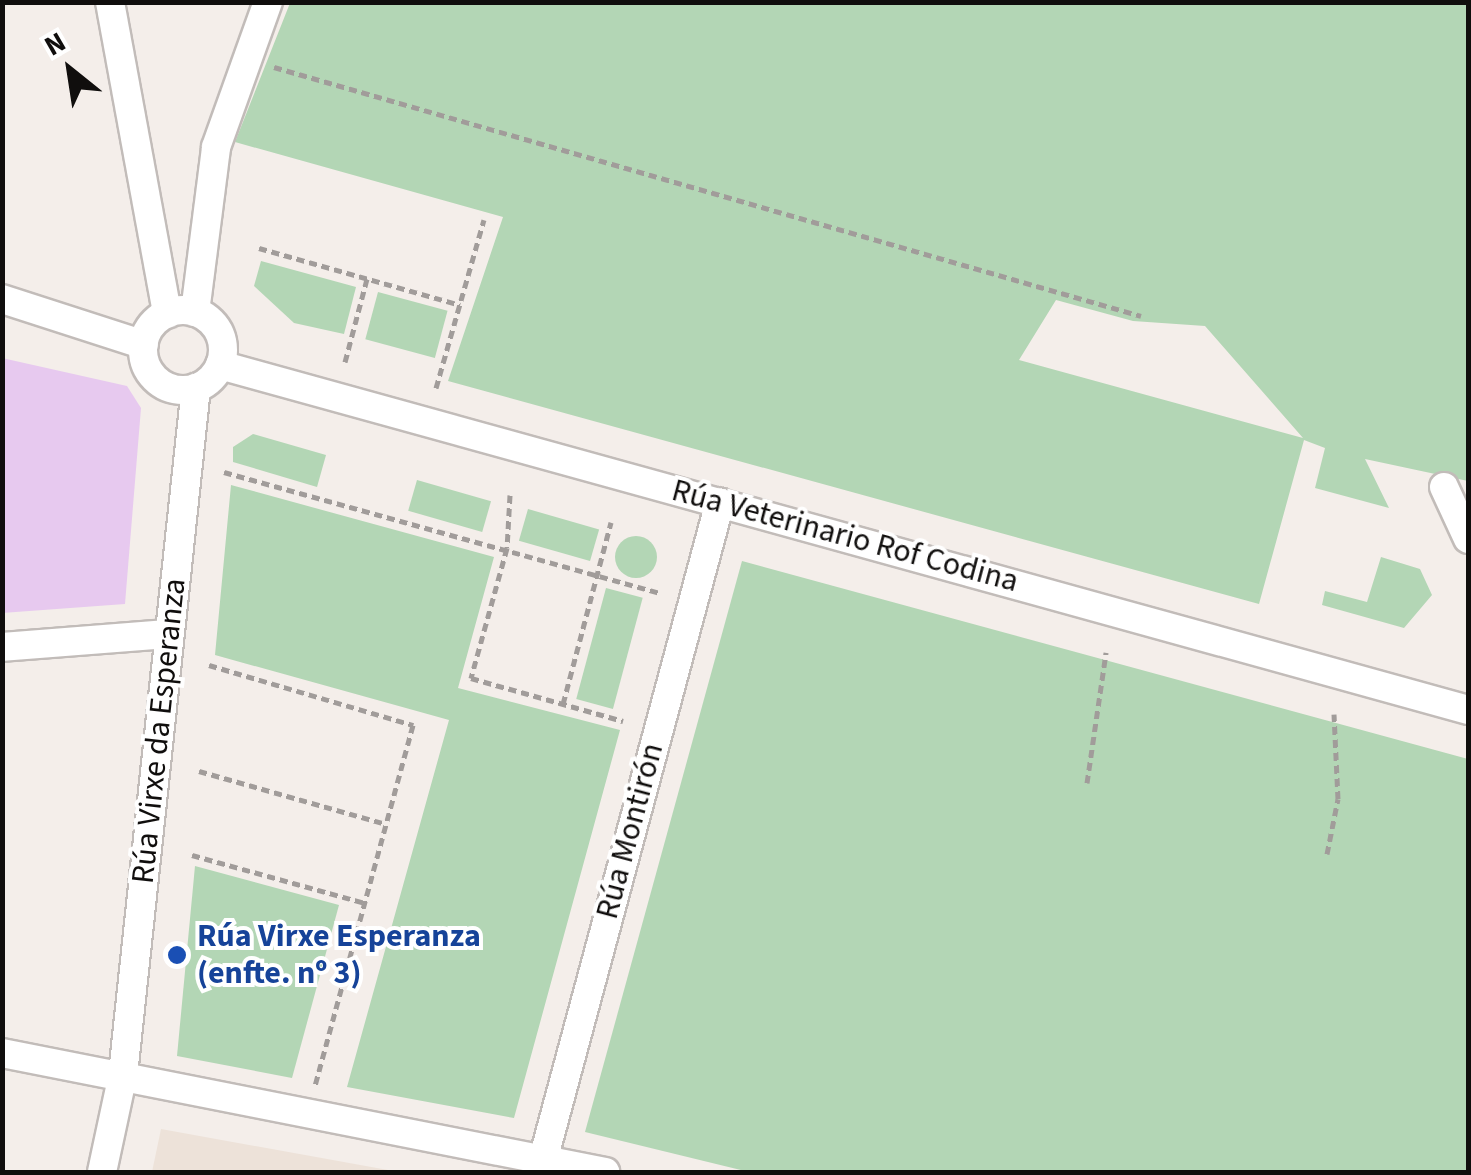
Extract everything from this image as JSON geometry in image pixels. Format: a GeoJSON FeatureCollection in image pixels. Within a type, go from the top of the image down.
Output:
{"type":"FeatureCollection","features":[{"type":"Feature","properties":{"kind":"street"},"geometry":{"type":"LineString","coordinates":[[110,2],[181,313],[220,333],[220,366],[196,388],[158,381],[144,344]]}},
{"type":"Feature","properties":{"kind":"street"},"geometry":{"type":"LineString","coordinates":[[144,344],[181,313],[212,164],[268,2]]}},
{"type":"Feature","properties":{"kind":"street"},"geometry":{"type":"LineString","coordinates":[[2,300],[144,344]]}},
{"type":"Feature","properties":{"kind":"street","name":"Rúa Veterinario Rof Codina"},"geometry":{"type":"LineString","coordinates":[[220,366],[1468,710]]}},
{"type":"Feature","properties":{"kind":"street","name":"Rúa Virxe da Esperanza"},"geometry":{"type":"LineString","coordinates":[[102,1172],[124,1074],[196,388]]}},
{"type":"Feature","properties":{"kind":"street"},"geometry":{"type":"LineString","coordinates":[[1444,487],[1468,539]]}},
{"type":"Feature","properties":{"kind":"street","name":"Rúa Montirón"},"geometry":{"type":"LineString","coordinates":[[543,1160],[720,502]]}},
{"type":"Feature","properties":{"kind":"street"},"geometry":{"type":"LineString","coordinates":[[2,647],[169,634]]}},
{"type":"Feature","properties":{"kind":"street"},"geometry":{"type":"LineString","coordinates":[[2,1053],[124,1074],[605,1172]]}},
{"type":"Feature","properties":{"kind":"path"},"geometry":{"type":"LineString","coordinates":[[249,60],[1140,316]]}},
{"type":"Feature","properties":{"kind":"path"},"geometry":{"type":"LineString","coordinates":[[436,388],[484,220]]}},
{"type":"Feature","properties":{"kind":"path"},"geometry":{"type":"LineString","coordinates":[[259,248],[460,305]]}},
{"type":"Feature","properties":{"kind":"path"},"geometry":{"type":"LineString","coordinates":[[344,362],[368,279]]}},
{"type":"Feature","properties":{"kind":"path"},"geometry":{"type":"LineString","coordinates":[[224,472],[661,593]]}},
{"type":"Feature","properties":{"kind":"path"},"geometry":{"type":"LineString","coordinates":[[510,495],[508,548],[470,678],[623,721]]}},
{"type":"Feature","properties":{"kind":"path"},"geometry":{"type":"LineString","coordinates":[[563,704],[610,522]]}},
{"type":"Feature","properties":{"kind":"path"},"geometry":{"type":"LineString","coordinates":[[1087,783],[1106,652]]}},
{"type":"Feature","properties":{"kind":"path"},"geometry":{"type":"LineString","coordinates":[[208,665],[413,725],[314,1089]]}},
{"type":"Feature","properties":{"kind":"path"},"geometry":{"type":"LineString","coordinates":[[1327,854],[1338,782],[1334,714]]}},
{"type":"Feature","properties":{"kind":"path"},"geometry":{"type":"LineString","coordinates":[[199,771],[386,824]]}},
{"type":"Feature","properties":{"kind":"path"},"geometry":{"type":"LineString","coordinates":[[192,855],[365,902]]}},
{"type":"Feature","properties":{"kind":"shaded area"},"geometry":{"type":"Polygon","coordinates":[[[161,1129],[399,1172],[152,1172],[161,1129]]]}},
{"type":"Feature","properties":{"kind":"green space"},"geometry":{"type":"Polygon","coordinates":[[[290,3],[1468,3],[1468,481],[1365,459],[1389,508],[1315,488],[1325,448],[1304,440],[1259,604],[448,381],[503,217],[235,142],[290,3]],[[1056,300],[1019,360],[1303,438],[1205,326],[1133,321],[1056,300]]]}},
{"type":"Feature","properties":{"kind":"green space"},"geometry":{"type":"Polygon","coordinates":[[[261,261],[356,287],[344,334],[294,323],[254,286],[261,261]]]}},
{"type":"Feature","properties":{"kind":"green space"},"geometry":{"type":"Polygon","coordinates":[[[378,292],[448,311],[435,358],[365,339],[378,292]]]}},
{"type":"Feature","properties":{"kind":"green space"},"geometry":{"type":"Polygon","coordinates":[[[253,434],[326,455],[317,487],[233,462],[233,447],[253,434]]]}},
{"type":"Feature","properties":{"kind":"green space"},"geometry":{"type":"Polygon","coordinates":[[[417,480],[491,501],[482,532],[408,511],[417,480]]]}},
{"type":"Feature","properties":{"kind":"green space"},"geometry":{"type":"Polygon","coordinates":[[[231,485],[494,557],[458,688],[620,730],[514,1118],[347,1087],[449,720],[215,655],[231,485]]]}},
{"type":"Feature","properties":{"kind":"green space"},"geometry":{"type":"Polygon","coordinates":[[[528,509],[599,529],[590,561],[519,541],[528,509]]]}},
{"type":"Feature","properties":{"kind":"green space"},"geometry":{"type":"Polygon","coordinates":[[[636,536],[651,542],[657,557],[651,572],[636,578],[621,572],[615,557],[621,542],[636,536]]]}},
{"type":"Feature","properties":{"kind":"green space"},"geometry":{"type":"Polygon","coordinates":[[[1381,557],[1420,569],[1432,595],[1404,628],[1322,605],[1325,591],[1367,602],[1381,557]]]}},
{"type":"Feature","properties":{"kind":"green space"},"geometry":{"type":"Polygon","coordinates":[[[742,561],[1468,759],[1468,1172],[749,1172],[585,1132],[742,561]]]}},
{"type":"Feature","properties":{"kind":"green space"},"geometry":{"type":"Polygon","coordinates":[[[606,588],[643,598],[613,709],[576,699],[606,588]]]}},
{"type":"Feature","properties":{"kind":"green space"},"geometry":{"type":"Polygon","coordinates":[[[195,866],[339,905],[292,1078],[177,1056],[195,866]]]}},
{"type":"Feature","properties":{"kind":"building"},"geometry":{"type":"Polygon","coordinates":[[[2,358],[127,386],[141,408],[125,604],[2,613],[2,358]]]}},
{"type":"Feature","properties":{"kind":"place","name":"Rúa Virxe Esperanza (enfte. nº 3)"},"geometry":{"type":"Point","coordinates":[177,955]}}]}
